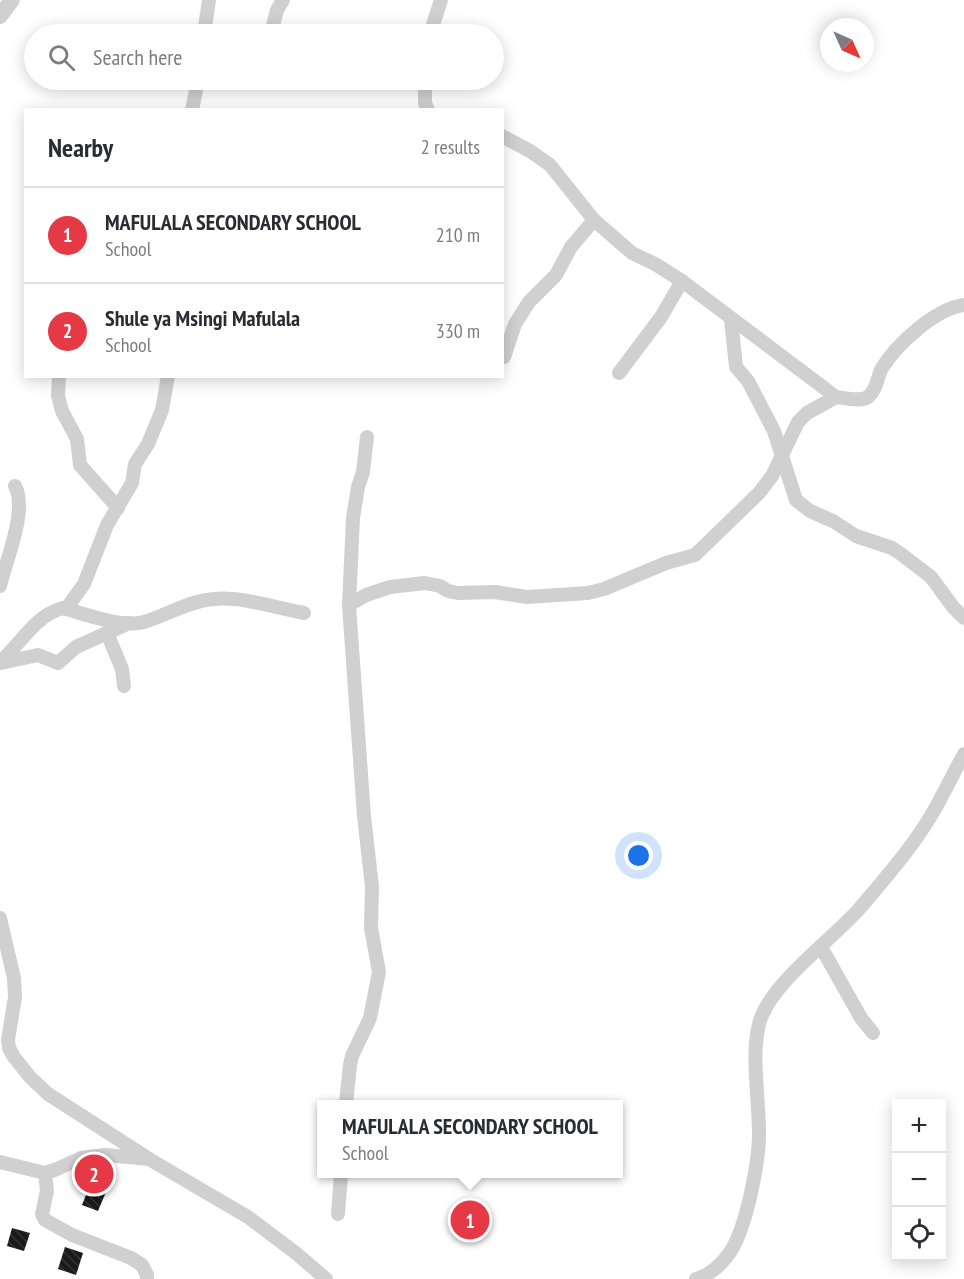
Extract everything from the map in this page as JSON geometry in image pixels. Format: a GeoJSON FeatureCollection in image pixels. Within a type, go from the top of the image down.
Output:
{"type":"FeatureCollection","features":[{"type":"Feature","properties":{"kind":"street"},"geometry":{"type":"LineString","coordinates":[[0,16],[12,0]]}},
{"type":"Feature","properties":{"kind":"street"},"geometry":{"type":"LineString","coordinates":[[205,24],[209,0]]}},
{"type":"Feature","properties":{"kind":"street"},"geometry":{"type":"LineString","coordinates":[[274,24],[277,10],[283,0]]}},
{"type":"Feature","properties":{"kind":"street"},"geometry":{"type":"LineString","coordinates":[[433,24],[441,0]]}},
{"type":"Feature","properties":{"kind":"street"},"geometry":{"type":"LineString","coordinates":[[192,108],[196,90]]}},
{"type":"Feature","properties":{"kind":"street"},"geometry":{"type":"LineString","coordinates":[[425,90],[427,108]]}},
{"type":"Feature","properties":{"kind":"street"},"geometry":{"type":"LineString","coordinates":[[504,137],[530,150],[550,165],[594,220],[632,253],[682,281],[836,397],[863,399],[869,396],[874,390],[880,371],[892,353],[941,312],[964,305]]}},
{"type":"Feature","properties":{"kind":"street"},"geometry":{"type":"LineString","coordinates":[[504,357],[512,332],[529,302],[556,275],[571,247],[594,220]]}},
{"type":"Feature","properties":{"kind":"street"},"geometry":{"type":"LineString","coordinates":[[619,373],[661,317],[682,281]]}},
{"type":"Feature","properties":{"kind":"street"},"geometry":{"type":"LineString","coordinates":[[731,319],[736,367],[748,381],[774,431],[792,494],[801,506],[856,536],[892,548],[931,577],[964,618]]}},
{"type":"Feature","properties":{"kind":"street"},"geometry":{"type":"LineString","coordinates":[[59,378],[58,396],[62,411],[77,439],[80,465],[118,508]]}},
{"type":"Feature","properties":{"kind":"street"},"geometry":{"type":"LineString","coordinates":[[66,609],[84,584],[107,525],[132,483],[135,464],[148,444],[162,410],[168,378]]}},
{"type":"Feature","properties":{"kind":"street"},"geometry":{"type":"LineString","coordinates":[[349,605],[366,595],[390,586],[425,583],[458,593],[494,592],[527,597],[588,593],[604,590],[666,563],[695,555],[759,493],[783,458],[798,422],[807,413],[836,397]]}},
{"type":"Feature","properties":{"kind":"street"},"geometry":{"type":"LineString","coordinates":[[346,1100],[352,1056],[370,1018],[380,972],[371,928],[372,887],[364,816],[349,605],[353,518],[368,437]]}},
{"type":"Feature","properties":{"kind":"street"},"geometry":{"type":"LineString","coordinates":[[0,586],[15,532],[19,504],[15,486]]}},
{"type":"Feature","properties":{"kind":"street"},"geometry":{"type":"LineString","coordinates":[[0,662],[43,618],[54,610],[66,609],[129,623],[142,622],[212,599],[226,598],[304,613]]}},
{"type":"Feature","properties":{"kind":"street"},"geometry":{"type":"LineString","coordinates":[[0,662],[38,655],[58,663],[76,647],[129,623]]}},
{"type":"Feature","properties":{"kind":"street"},"geometry":{"type":"LineString","coordinates":[[107,633],[122,669],[124,686]]}},
{"type":"Feature","properties":{"kind":"street"},"geometry":{"type":"LineString","coordinates":[[696,1279],[711,1271],[729,1254],[738,1238],[754,1182],[759,1133],[757,1058],[759,1025],[764,1009],[772,997],[859,909],[919,834],[964,754]]}},
{"type":"Feature","properties":{"kind":"street"},"geometry":{"type":"LineString","coordinates":[[0,918],[14,978],[15,997],[8,1040],[9,1048],[30,1077],[48,1094],[149,1159],[248,1217],[326,1279]]}},
{"type":"Feature","properties":{"kind":"street"},"geometry":{"type":"LineString","coordinates":[[822,946],[856,1009],[873,1033]]}},
{"type":"Feature","properties":{"kind":"street"},"geometry":{"type":"LineString","coordinates":[[0,1162],[45,1173],[57,1170],[81,1158],[106,1155],[149,1159]]}},
{"type":"Feature","properties":{"kind":"street"},"geometry":{"type":"LineString","coordinates":[[45,1173],[46,1191],[42,1214],[45,1220],[72,1235],[131,1258],[142,1265],[147,1279]]}},
{"type":"Feature","properties":{"kind":"street"},"geometry":{"type":"LineString","coordinates":[[338,1214],[341,1178]]}},
{"type":"Feature","properties":{"kind":"building"},"geometry":{"type":"Polygon","coordinates":[[[92,1180],[108,1187],[98,1211],[82,1205],[92,1180]]]}},
{"type":"Feature","properties":{"kind":"building"},"geometry":{"type":"Polygon","coordinates":[[[12,1228],[30,1233],[24,1251],[7,1246],[12,1228]]]}},
{"type":"Feature","properties":{"kind":"building"},"geometry":{"type":"Polygon","coordinates":[[[65,1247],[83,1253],[76,1275],[58,1269],[65,1247]]]}},
{"type":"Feature","properties":{"kind":"place","name":"Shule ya Msingi Mafulala"},"geometry":{"type":"Point","coordinates":[94,1174]}},
{"type":"Feature","properties":{"kind":"place","name":"MAFULALA SECONDARY SCHOOL"},"geometry":{"type":"Point","coordinates":[470,1220]}}]}
